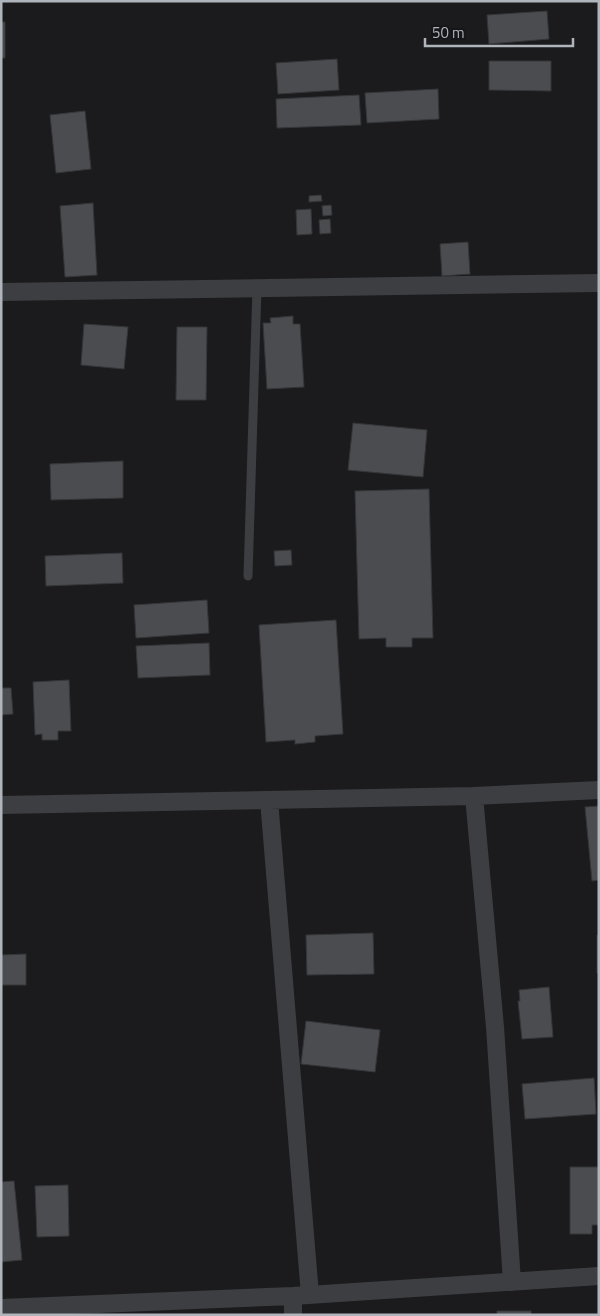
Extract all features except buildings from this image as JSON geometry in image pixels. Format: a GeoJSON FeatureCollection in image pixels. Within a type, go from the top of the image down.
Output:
{"type":"FeatureCollection","features":[{"type":"Feature","properties":{"kind":"street"},"geometry":{"type":"LineString","coordinates":[[1,292],[599,283]]}},
{"type":"Feature","properties":{"kind":"street"},"geometry":{"type":"LineString","coordinates":[[1,805],[474,796],[599,790]]}},
{"type":"Feature","properties":{"kind":"street"},"geometry":{"type":"LineString","coordinates":[[474,796],[495,1027],[512,1282]]}},
{"type":"Feature","properties":{"kind":"street"},"geometry":{"type":"LineString","coordinates":[[269,800],[302,1296],[293,1315]]}},
{"type":"Feature","properties":{"kind":"street"},"geometry":{"type":"LineString","coordinates":[[1,1308],[302,1296],[599,1276]]}},
{"type":"Feature","properties":{"kind":"lane"},"geometry":{"type":"LineString","coordinates":[[248,576],[258,288]]}}]}
